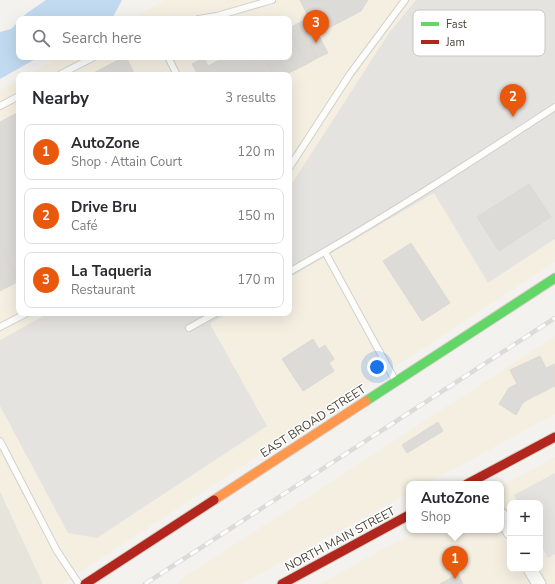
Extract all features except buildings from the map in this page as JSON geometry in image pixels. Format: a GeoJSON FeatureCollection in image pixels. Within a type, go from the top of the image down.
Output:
{"type":"FeatureCollection","features":[{"type":"Feature","properties":{"kind":"main road","name":"EAST BROAD STREET"},"geometry":{"type":"LineString","coordinates":[[85,584],[555,278]]}},
{"type":"Feature","properties":{"kind":"main road"},"geometry":{"type":"LineString","coordinates":[[482,480],[555,436]]}},
{"type":"Feature","properties":{"kind":"main road","name":"NORTH MAIN STREET"},"geometry":{"type":"LineString","coordinates":[[282,584],[406,517]]}},
{"type":"Feature","properties":{"kind":"street"},"geometry":{"type":"LineString","coordinates":[[532,572],[539,584]]}},
{"type":"Feature","properties":{"kind":"lane"},"geometry":{"type":"LineString","coordinates":[[217,16],[272,0]]}},
{"type":"Feature","properties":{"kind":"lane"},"geometry":{"type":"LineString","coordinates":[[292,163],[350,74],[405,0]]}},
{"type":"Feature","properties":{"kind":"lane"},"geometry":{"type":"LineString","coordinates":[[65,72],[88,60]]}},
{"type":"Feature","properties":{"kind":"lane"},"geometry":{"type":"LineString","coordinates":[[170,60],[176,72]]}},
{"type":"Feature","properties":{"kind":"lane"},"geometry":{"type":"LineString","coordinates":[[0,106],[16,98]]}},
{"type":"Feature","properties":{"kind":"lane"},"geometry":{"type":"LineString","coordinates":[[292,270],[448,178],[555,107]]}},
{"type":"Feature","properties":{"kind":"lane"},"geometry":{"type":"LineString","coordinates":[[325,252],[395,381]]}},
{"type":"Feature","properties":{"kind":"lane"},"geometry":{"type":"LineString","coordinates":[[0,327],[21,316]]}},
{"type":"Feature","properties":{"kind":"lane"},"geometry":{"type":"LineString","coordinates":[[189,328],[211,316]]}},
{"type":"Feature","properties":{"kind":"lane"},"geometry":{"type":"LineString","coordinates":[[0,441],[57,551],[79,584]]}},
{"type":"Feature","properties":{"kind":"shaded area"},"geometry":{"type":"Polygon","coordinates":[[[165,0],[555,0],[555,262],[62,584],[43,584],[0,490],[0,90],[16,82],[16,316],[292,316],[292,72],[33,72],[55,60],[292,60],[292,16],[136,16],[165,0]]]}},
{"type":"Feature","properties":{"kind":"shaded area"},"geometry":{"type":"Polygon","coordinates":[[[416,0],[555,0],[555,239],[488,283],[434,193],[292,276],[292,183],[389,33],[416,0]]]}},
{"type":"Feature","properties":{"kind":"shaded area"},"geometry":{"type":"Polygon","coordinates":[[[44,316],[223,316],[210,324],[267,426],[97,538],[68,533],[0,406],[0,340],[44,316]]]}},
{"type":"Feature","properties":{"kind":"shaded area"},"geometry":{"type":"Polygon","coordinates":[[[555,336],[555,414],[432,481],[406,481],[406,495],[241,584],[178,584],[177,582],[555,336]]]}},
{"type":"Feature","properties":{"kind":"shaded area"},"geometry":{"type":"Polygon","coordinates":[[[555,457],[555,584],[319,584],[413,533],[504,533],[504,484],[555,457]]]}},
{"type":"Feature","properties":{"kind":"shaded area"},"geometry":{"type":"Polygon","coordinates":[[[555,473],[555,554],[548,558],[543,549],[543,500],[516,500],[514,495],[555,473]]]}},
{"type":"Feature","properties":{"kind":"shaded area"},"geometry":{"type":"Polygon","coordinates":[[[0,491],[43,584],[0,584],[0,491]]]}},
{"type":"Feature","properties":{"kind":"water"},"geometry":{"type":"Polygon","coordinates":[[[46,0],[122,0],[114,16],[24,16],[46,0]]]}},
{"type":"Feature","properties":{"kind":"water"},"geometry":{"type":"Polygon","coordinates":[[[16,24],[16,60],[34,60],[0,79],[0,32],[11,29],[16,24]]]}},
{"type":"Feature","properties":{"kind":"railway"},"geometry":{"type":"LineString","coordinates":[[145,584],[555,318]]}},
{"type":"Feature","properties":{"kind":"traffic: fast"},"geometry":{"type":"LineString","coordinates":[[366,401],[555,278]]}},
{"type":"Feature","properties":{"kind":"traffic: slow"},"geometry":{"type":"LineString","coordinates":[[214,500],[366,401]]}},
{"type":"Feature","properties":{"kind":"traffic: jam"},"geometry":{"type":"LineString","coordinates":[[473,481],[555,437]]}},
{"type":"Feature","properties":{"kind":"traffic: jam"},"geometry":{"type":"LineString","coordinates":[[85,584],[214,500]]}},
{"type":"Feature","properties":{"kind":"traffic: jam"},"geometry":{"type":"LineString","coordinates":[[282,584],[406,517]]}},
{"type":"Feature","properties":{"kind":"place","name":"La Taqueria"},"geometry":{"type":"Point","coordinates":[316,43]}},
{"type":"Feature","properties":{"kind":"place","name":"Drive Bru"},"geometry":{"type":"Point","coordinates":[513,117]}},
{"type":"Feature","properties":{"kind":"place","name":"AutoZone"},"geometry":{"type":"Point","coordinates":[455,579]}}]}
